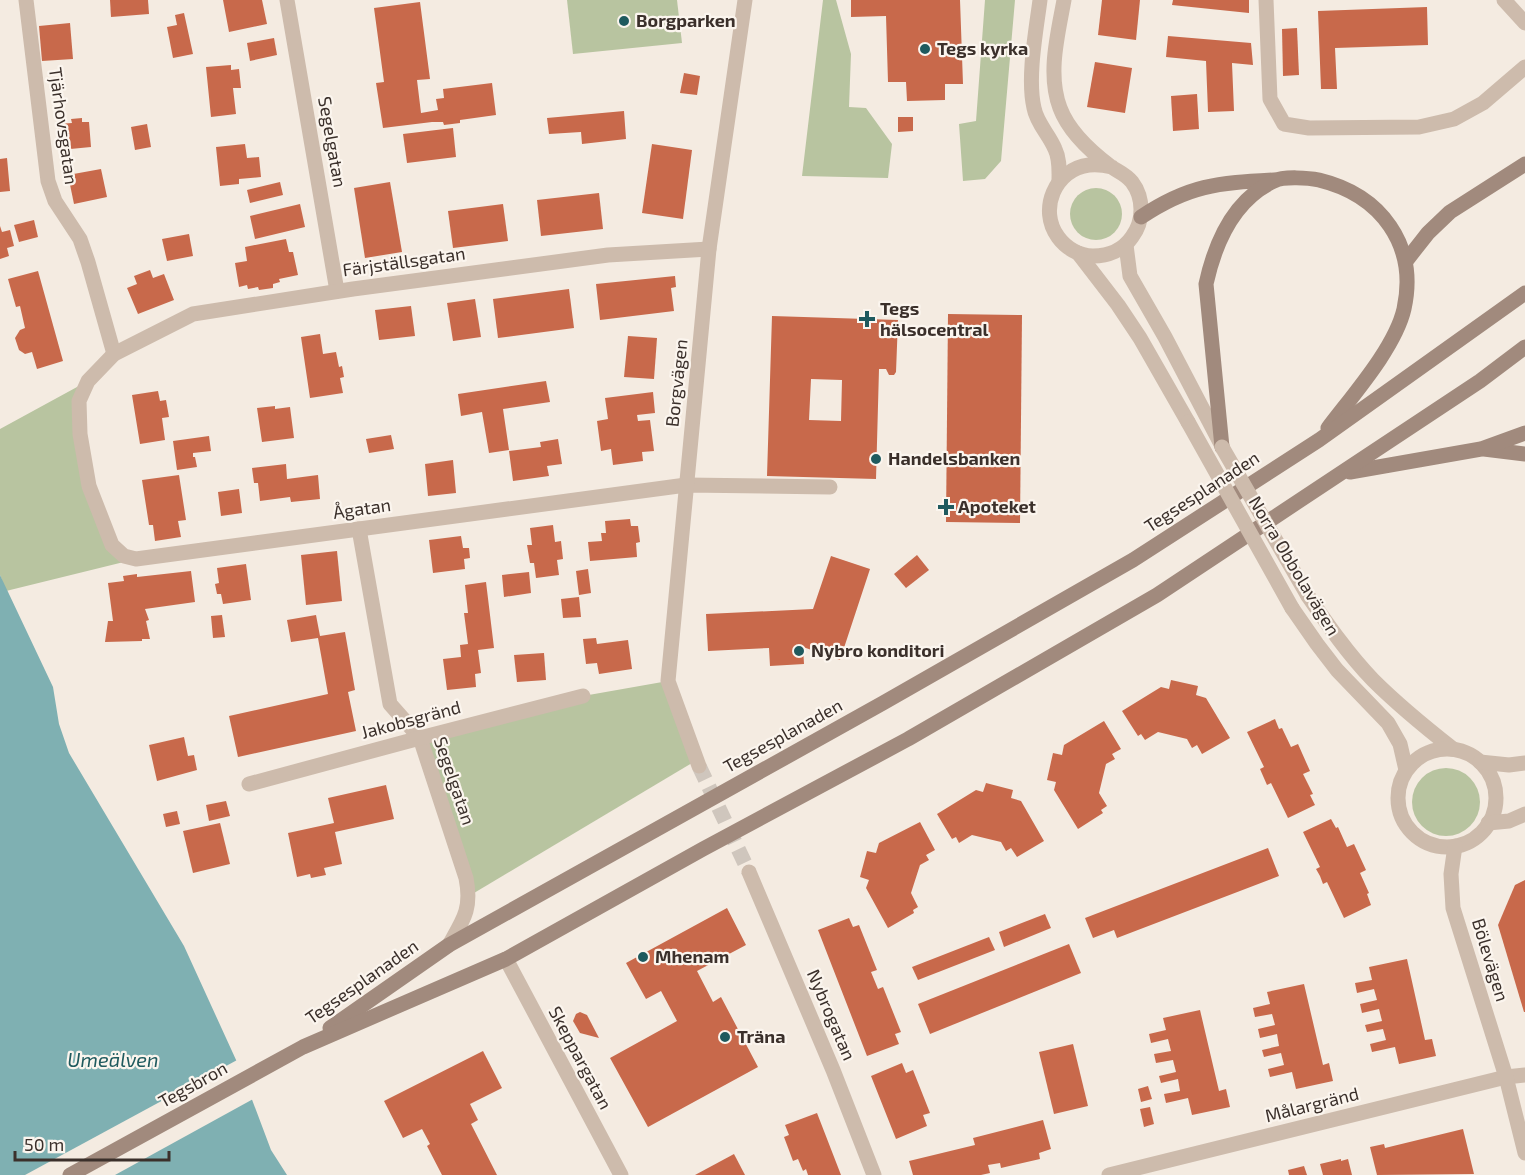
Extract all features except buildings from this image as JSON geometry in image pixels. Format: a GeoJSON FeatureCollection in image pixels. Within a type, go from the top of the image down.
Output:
{"type":"FeatureCollection","features":[{"type":"Feature","properties":{"kind":"main road"},"geometry":{"type":"LineString","coordinates":[[1406,261],[1428,233],[1450,212],[1525,164]]}},
{"type":"Feature","properties":{"kind":"main road"},"geometry":{"type":"LineString","coordinates":[[1141,217],[1179,194],[1223,183],[1312,178],[1351,191],[1388,221],[1406,261],[1404,309],[1397,330],[1319,440]]}},
{"type":"Feature","properties":{"kind":"main road"},"geometry":{"type":"LineString","coordinates":[[1222,447],[1206,284],[1212,258],[1221,236],[1236,212],[1253,195],[1276,180]]}},
{"type":"Feature","properties":{"kind":"main road","name":"Tegsesplanaden"},"geometry":{"type":"LineString","coordinates":[[303,1047],[449,945],[884,703],[1133,560],[1319,440],[1525,293]]}},
{"type":"Feature","properties":{"kind":"main road","name":"Tegsesplanaden"},"geometry":{"type":"LineString","coordinates":[[303,1047],[506,959],[950,715],[1157,595],[1480,381],[1525,347]]}},
{"type":"Feature","properties":{"kind":"main road"},"geometry":{"type":"LineString","coordinates":[[1341,474],[1481,449],[1525,433]]}},
{"type":"Feature","properties":{"kind":"main road"},"geometry":{"type":"LineString","coordinates":[[1481,449],[1525,454]]}},
{"type":"Feature","properties":{"kind":"main road","name":"Tegsbron"},"geometry":{"type":"LineString","coordinates":[[70,1175],[303,1047]]}},
{"type":"Feature","properties":{"kind":"street","name":"Tjärhovsgatan"},"geometry":{"type":"LineString","coordinates":[[27,0],[48,181],[55,201],[80,239],[114,354]]}},
{"type":"Feature","properties":{"kind":"street","name":"Segelgatan"},"geometry":{"type":"LineString","coordinates":[[287,0],[338,291]]}},
{"type":"Feature","properties":{"kind":"street","name":"Borgvägen"},"geometry":{"type":"LineString","coordinates":[[699,766],[668,681],[710,261],[709,249],[745,0]]}},
{"type":"Feature","properties":{"kind":"street","name":"Norra Obbolavägen"},"geometry":{"type":"LineString","coordinates":[[1040,0],[1031,90],[1034,109],[1041,127],[1055,149],[1059,161],[1059,181],[1052,195],[1049,211],[1051,225],[1057,237],[1066,247],[1078,253],[1140,338],[1292,608],[1337,670],[1389,723],[1400,744],[1406,770]]}},
{"type":"Feature","properties":{"kind":"street"},"geometry":{"type":"LineString","coordinates":[[1064,0],[1055,60],[1055,87],[1060,108],[1067,123],[1078,137],[1132,182],[1139,199],[1141,217],[1133,237],[1115,252],[1103,256],[1078,253]]}},
{"type":"Feature","properties":{"kind":"street"},"geometry":{"type":"LineString","coordinates":[[1266,0],[1270,99],[1284,124],[1309,128],[1419,127],[1454,119],[1483,103],[1525,67]]}},
{"type":"Feature","properties":{"kind":"street"},"geometry":{"type":"LineString","coordinates":[[1504,0],[1525,22]]}},
{"type":"Feature","properties":{"kind":"street"},"geometry":{"type":"LineString","coordinates":[[1059,181],[1078,167],[1100,164],[1112,167]]}},
{"type":"Feature","properties":{"kind":"street","name":"Norra Obbolavägen"},"geometry":{"type":"LineString","coordinates":[[1126,245],[1130,276],[1165,337],[1222,447],[1308,596],[1331,631],[1371,678],[1403,709],[1453,749]]}},
{"type":"Feature","properties":{"kind":"street","name":"Färjställsgatan"},"geometry":{"type":"LineString","coordinates":[[114,354],[193,314],[338,291],[608,255],[709,249]]}},
{"type":"Feature","properties":{"kind":"street","name":"Ågatan"},"geometry":{"type":"LineString","coordinates":[[114,354],[87,381],[79,401],[80,434],[88,486],[112,545],[124,556],[136,559],[686,484],[830,487]]}},
{"type":"Feature","properties":{"kind":"street","name":"Segelgatan"},"geometry":{"type":"LineString","coordinates":[[359,529],[390,704],[420,738],[470,896],[468,907],[449,945]]}},
{"type":"Feature","properties":{"kind":"street","name":"Jakobsgränd"},"geometry":{"type":"LineString","coordinates":[[249,784],[583,696]]}},
{"type":"Feature","properties":{"kind":"street"},"geometry":{"type":"LineString","coordinates":[[1442,749],[1463,752],[1480,762],[1489,772],[1496,798],[1494,811],[1488,823],[1474,838],[1455,846],[1427,843],[1415,835],[1406,824],[1400,811],[1398,797],[1400,783],[1406,770],[1422,755],[1442,749]]}},
{"type":"Feature","properties":{"kind":"street"},"geometry":{"type":"LineString","coordinates":[[1480,762],[1509,765],[1525,763]]}},
{"type":"Feature","properties":{"kind":"street"},"geometry":{"type":"LineString","coordinates":[[1488,823],[1509,821],[1525,814]]}},
{"type":"Feature","properties":{"kind":"street","name":"Bölevägen"},"geometry":{"type":"LineString","coordinates":[[1455,846],[1451,874],[1453,908],[1506,1077],[1525,1153]]}},
{"type":"Feature","properties":{"kind":"street","name":"Nybrogatan"},"geometry":{"type":"LineString","coordinates":[[749,872],[874,1175]]}},
{"type":"Feature","properties":{"kind":"street","name":"Skeppargatan"},"geometry":{"type":"LineString","coordinates":[[506,959],[621,1175]]}},
{"type":"Feature","properties":{"kind":"street","name":"Målargränd"},"geometry":{"type":"LineString","coordinates":[[1109,1175],[1506,1077],[1525,1075]]}},
{"type":"Feature","properties":{"kind":"green space","name":"Borgparken"},"geometry":{"type":"Polygon","coordinates":[[[567,0],[677,0],[682,43],[573,54],[567,0]]]}},
{"type":"Feature","properties":{"kind":"green space"},"geometry":{"type":"Polygon","coordinates":[[[823,0],[836,0],[851,54],[849,107],[866,108],[892,144],[888,178],[802,176],[823,0]]]}},
{"type":"Feature","properties":{"kind":"green space"},"geometry":{"type":"Polygon","coordinates":[[[985,0],[1015,0],[1001,161],[985,179],[963,181],[959,124],[976,121],[985,0]]]}},
{"type":"Feature","properties":{"kind":"green space"},"geometry":{"type":"Polygon","coordinates":[[[1091,188],[1101,188],[1115,195],[1122,214],[1115,233],[1101,240],[1091,240],[1081,236],[1074,229],[1070,219],[1070,209],[1074,199],[1081,192],[1091,188]]]}},
{"type":"Feature","properties":{"kind":"green space"},"geometry":{"type":"Polygon","coordinates":[[[88,381],[80,434],[112,545],[136,559],[6,591],[0,575],[0,429],[88,381]]]}},
{"type":"Feature","properties":{"kind":"green space"},"geometry":{"type":"Polygon","coordinates":[[[668,681],[697,760],[469,896],[420,738],[583,696],[668,681]]]}},
{"type":"Feature","properties":{"kind":"green space"},"geometry":{"type":"Polygon","coordinates":[[[1453,768],[1465,774],[1474,783],[1480,795],[1478,815],[1470,826],[1453,836],[1439,836],[1422,826],[1414,815],[1412,795],[1422,778],[1433,770],[1453,768]]]}},
{"type":"Feature","properties":{"kind":"water","name":"Umeälven"},"geometry":{"type":"Polygon","coordinates":[[[0,575],[53,687],[59,724],[69,753],[184,946],[242,1073],[271,1150],[287,1175],[0,1175],[0,575]]]}},
{"type":"Feature","properties":{"kind":"pier"},"geometry":{"type":"Polygon","coordinates":[[[239,1059],[255,1098],[115,1175],[25,1175],[239,1059]]]}},
{"type":"Feature","properties":{"kind":"tunnel"},"geometry":{"type":"LineString","coordinates":[[699,766],[749,872]]}},
{"type":"Feature","properties":{"kind":"place","name":"Borgparken"},"geometry":{"type":"Point","coordinates":[624,21]}},
{"type":"Feature","properties":{"kind":"place","name":"Tegs kyrka"},"geometry":{"type":"Point","coordinates":[925,49]}},
{"type":"Feature","properties":{"kind":"place","name":"Tegs hälsocentral"},"geometry":{"type":"Point","coordinates":[867,319]}},
{"type":"Feature","properties":{"kind":"place","name":"Handelsbanken"},"geometry":{"type":"Point","coordinates":[876,459]}},
{"type":"Feature","properties":{"kind":"place","name":"Apoteket"},"geometry":{"type":"Point","coordinates":[946,507]}},
{"type":"Feature","properties":{"kind":"place","name":"Nybro konditori"},"geometry":{"type":"Point","coordinates":[799,651]}},
{"type":"Feature","properties":{"kind":"place","name":"Mhenam"},"geometry":{"type":"Point","coordinates":[643,957]}},
{"type":"Feature","properties":{"kind":"place","name":"Träna"},"geometry":{"type":"Point","coordinates":[725,1037]}}]}
